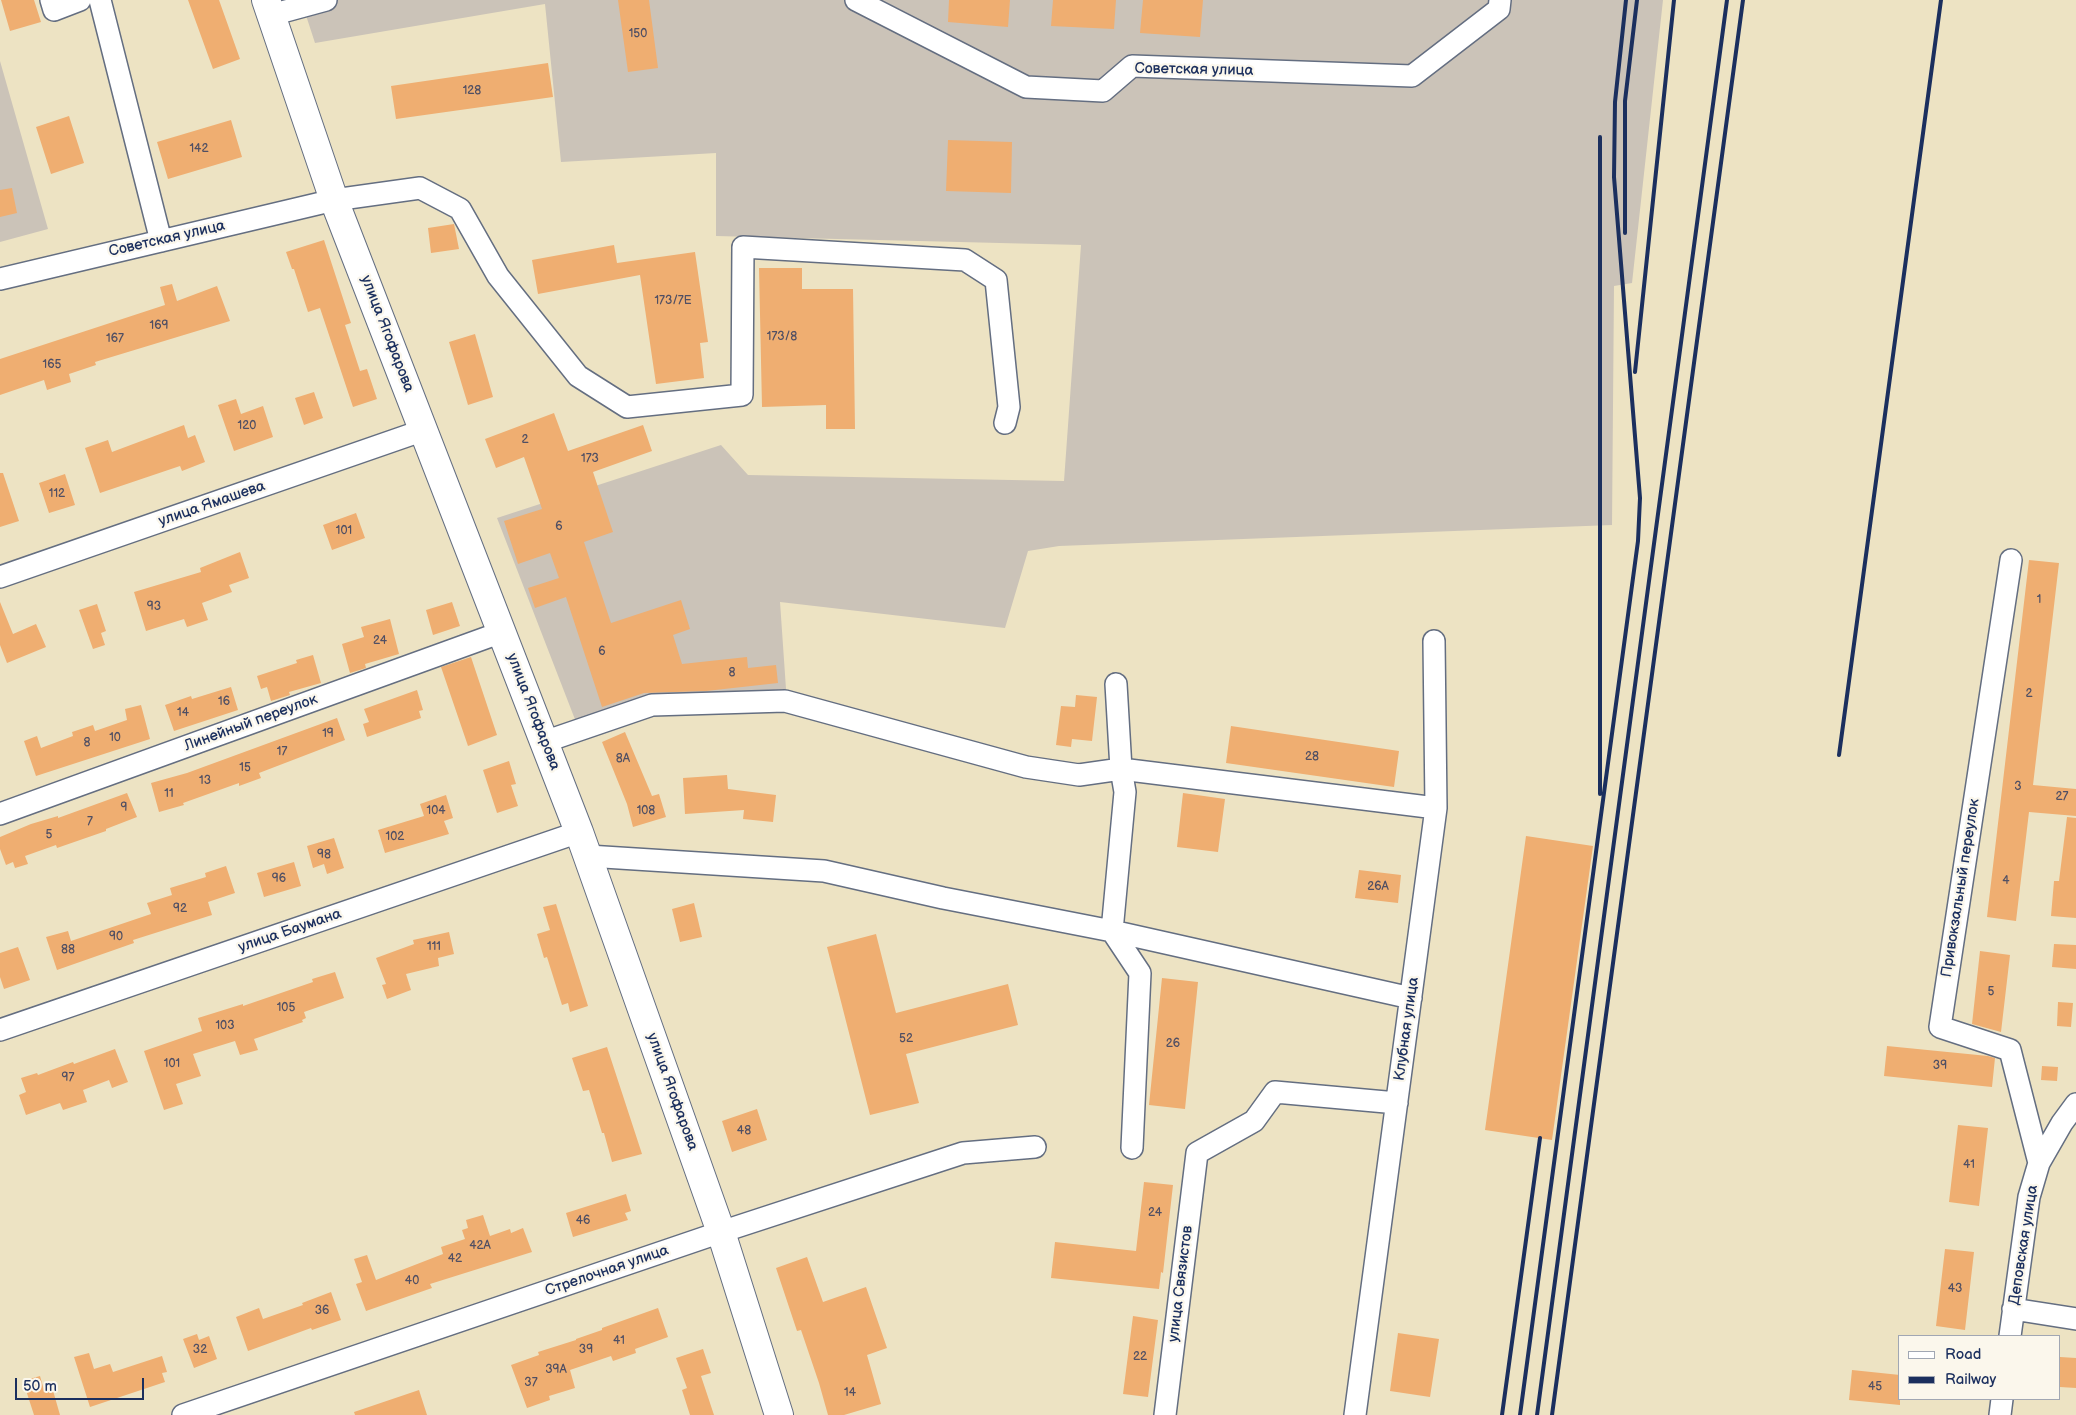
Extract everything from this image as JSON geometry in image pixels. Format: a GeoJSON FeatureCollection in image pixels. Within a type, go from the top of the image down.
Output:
{"type":"FeatureCollection","features":[{"type":"Feature","properties":{"kind":"main road","name":"улица Ягофарова"},"geometry":{"type":"LineString","coordinates":[[268,7],[334,200],[584,844],[721,1232],[780,1415]]}},
{"type":"Feature","properties":{"kind":"street"},"geometry":{"type":"LineString","coordinates":[[51,0],[54,10],[80,0]]}},
{"type":"Feature","properties":{"kind":"street"},"geometry":{"type":"LineString","coordinates":[[100,0],[160,241]]}},
{"type":"Feature","properties":{"kind":"street"},"geometry":{"type":"LineString","coordinates":[[268,7],[326,0]]}},
{"type":"Feature","properties":{"kind":"street","name":"Советская улица"},"geometry":{"type":"LineString","coordinates":[[856,0],[1026,87],[1103,91],[1132,66],[1412,76],[1499,9],[1500,0]]}},
{"type":"Feature","properties":{"kind":"street","name":"Советская улица"},"geometry":{"type":"LineString","coordinates":[[0,279],[334,200],[420,188],[460,209],[498,276],[578,376],[627,407],[742,395],[743,246],[965,260],[996,280],[1009,407],[1005,422]]}},
{"type":"Feature","properties":{"kind":"street","name":"улица Ямашева"},"geometry":{"type":"LineString","coordinates":[[0,577],[424,430]]}},
{"type":"Feature","properties":{"kind":"street","name":"Привокзальный переулок"},"geometry":{"type":"LineString","coordinates":[[2011,560],[1940,1026],[2010,1050],[2039,1163]]}},
{"type":"Feature","properties":{"kind":"street","name":"Линейный переулок"},"geometry":{"type":"LineString","coordinates":[[0,814],[502,632]]}},
{"type":"Feature","properties":{"kind":"street","name":"Клубная улица"},"geometry":{"type":"LineString","coordinates":[[1355,1415],[1436,808],[1434,641]]}},
{"type":"Feature","properties":{"kind":"street"},"geometry":{"type":"LineString","coordinates":[[1116,684],[1121,769],[1125,792],[1112,931],[1140,972],[1132,1148]]}},
{"type":"Feature","properties":{"kind":"street"},"geometry":{"type":"LineString","coordinates":[[544,742],[652,705],[784,701],[1026,766],[1079,776],[1121,769],[1436,808]]}},
{"type":"Feature","properties":{"kind":"street"},"geometry":{"type":"LineString","coordinates":[[584,844],[824,871],[943,898],[1112,931],[1411,998]]}},
{"type":"Feature","properties":{"kind":"street","name":"улица Баумана"},"geometry":{"type":"LineString","coordinates":[[0,1030],[584,844]]}},
{"type":"Feature","properties":{"kind":"street","name":"улица Связистов"},"geometry":{"type":"LineString","coordinates":[[1165,1415],[1197,1153],[1254,1121],[1275,1092],[1397,1103]]}},
{"type":"Feature","properties":{"kind":"street","name":"Деповская улица"},"geometry":{"type":"LineString","coordinates":[[2010,1335],[2029,1197],[2039,1163],[2062,1123],[2076,1104]]}},
{"type":"Feature","properties":{"kind":"street","name":"Стрелочная улица"},"geometry":{"type":"LineString","coordinates":[[183,1415],[721,1232],[964,1153],[1035,1146]]}},
{"type":"Feature","properties":{"kind":"street"},"geometry":{"type":"LineString","coordinates":[[2013,1309],[2076,1319]]}},
{"type":"Feature","properties":{"kind":"street"},"geometry":{"type":"LineString","coordinates":[[2000,1415],[2002,1400]]}},
{"type":"Feature","properties":{"kind":"shaded area"},"geometry":{"type":"Polygon","coordinates":[[[301,0],[1663,0],[1632,283],[1614,286],[1612,525],[1059,546],[1028,551],[1005,628],[780,602],[786,689],[659,699],[576,722],[497,518],[721,445],[748,475],[1064,481],[1081,245],[716,236],[716,153],[561,162],[545,4],[315,43],[301,0]]]}},
{"type":"Feature","properties":{"kind":"shaded area"},"geometry":{"type":"Polygon","coordinates":[[[0,61],[48,229],[0,242],[0,61]]]}},
{"type":"Feature","properties":{"kind":"building"},"geometry":{"type":"Polygon","coordinates":[[[1,0],[34,0],[41,22],[10,31],[1,0]]]}},
{"type":"Feature","properties":{"kind":"building"},"geometry":{"type":"Polygon","coordinates":[[[188,0],[219,0],[240,59],[213,69],[188,0]]]}},
{"type":"Feature","properties":{"kind":"building"},"geometry":{"type":"Polygon","coordinates":[[[618,0],[649,0],[658,68],[628,72],[618,0]]]}},
{"type":"Feature","properties":{"kind":"building"},"geometry":{"type":"Polygon","coordinates":[[[949,0],[1010,0],[1008,27],[948,22],[949,0]]]}},
{"type":"Feature","properties":{"kind":"building"},"geometry":{"type":"Polygon","coordinates":[[[1053,0],[1116,0],[1114,29],[1051,26],[1053,0]]]}},
{"type":"Feature","properties":{"kind":"building"},"geometry":{"type":"Polygon","coordinates":[[[1143,0],[1203,0],[1200,37],[1140,33],[1143,0]]]}},
{"type":"Feature","properties":{"kind":"building"},"geometry":{"type":"Polygon","coordinates":[[[548,63],[553,97],[396,119],[391,86],[548,63]]]}},
{"type":"Feature","properties":{"kind":"building"},"geometry":{"type":"Polygon","coordinates":[[[69,116],[84,163],[51,174],[36,127],[69,116]]]}},
{"type":"Feature","properties":{"kind":"building"},"geometry":{"type":"Polygon","coordinates":[[[231,120],[242,157],[168,179],[157,142],[231,120]]]}},
{"type":"Feature","properties":{"kind":"building"},"geometry":{"type":"Polygon","coordinates":[[[948,140],[1012,142],[1011,193],[946,191],[948,140]]]}},
{"type":"Feature","properties":{"kind":"building"},"geometry":{"type":"Polygon","coordinates":[[[12,188],[17,213],[0,217],[0,190],[12,188]]]}},
{"type":"Feature","properties":{"kind":"building"},"geometry":{"type":"Polygon","coordinates":[[[454,224],[459,249],[431,253],[428,228],[454,224]]]}},
{"type":"Feature","properties":{"kind":"building"},"geometry":{"type":"Polygon","coordinates":[[[324,240],[351,323],[345,325],[360,371],[367,369],[377,399],[353,407],[320,308],[308,312],[294,269],[292,269],[286,252],[324,240]]]}},
{"type":"Feature","properties":{"kind":"building"},"geometry":{"type":"Polygon","coordinates":[[[614,245],[617,263],[695,252],[708,342],[700,343],[704,378],[656,384],[640,275],[538,294],[532,260],[614,245]]]}},
{"type":"Feature","properties":{"kind":"building"},"geometry":{"type":"Polygon","coordinates":[[[759,268],[802,268],[802,289],[853,289],[855,429],[826,429],[826,405],[762,407],[759,268]]]}},
{"type":"Feature","properties":{"kind":"building"},"geometry":{"type":"Polygon","coordinates":[[[172,284],[177,301],[217,286],[230,321],[95,362],[96,365],[69,374],[71,382],[47,390],[44,380],[0,395],[0,359],[165,305],[160,287],[172,284]]]}},
{"type":"Feature","properties":{"kind":"building"},"geometry":{"type":"Polygon","coordinates":[[[475,334],[493,397],[468,405],[449,342],[475,334]]]}},
{"type":"Feature","properties":{"kind":"building"},"geometry":{"type":"Polygon","coordinates":[[[314,392],[323,418],[304,425],[295,398],[314,392]]]}},
{"type":"Feature","properties":{"kind":"building"},"geometry":{"type":"Polygon","coordinates":[[[236,399],[241,414],[263,406],[273,437],[234,451],[218,405],[236,399]]]}},
{"type":"Feature","properties":{"kind":"building"},"geometry":{"type":"Polygon","coordinates":[[[554,413],[568,451],[643,425],[652,451],[593,472],[613,532],[584,542],[611,623],[681,600],[690,629],[673,635],[682,664],[747,657],[748,668],[776,665],[778,683],[706,691],[644,693],[602,707],[566,597],[535,608],[528,588],[559,578],[550,553],[518,564],[504,521],[542,509],[524,457],[496,468],[485,439],[554,413]]]}},
{"type":"Feature","properties":{"kind":"building"},"geometry":{"type":"Polygon","coordinates":[[[184,425],[188,438],[195,435],[205,462],[182,471],[180,466],[100,493],[85,448],[108,440],[112,452],[184,425]]]}},
{"type":"Feature","properties":{"kind":"building"},"geometry":{"type":"Polygon","coordinates":[[[0,473],[3,473],[19,521],[0,527],[0,473]]]}},
{"type":"Feature","properties":{"kind":"building"},"geometry":{"type":"Polygon","coordinates":[[[65,474],[75,505],[49,513],[39,483],[65,474]]]}},
{"type":"Feature","properties":{"kind":"building"},"geometry":{"type":"Polygon","coordinates":[[[356,513],[365,538],[332,550],[323,525],[356,513]]]}},
{"type":"Feature","properties":{"kind":"building"},"geometry":{"type":"Polygon","coordinates":[[[240,552],[249,578],[229,585],[232,592],[202,603],[208,620],[187,627],[184,619],[146,631],[134,592],[201,572],[200,568],[240,552]]]}},
{"type":"Feature","properties":{"kind":"building"},"geometry":{"type":"Polygon","coordinates":[[[2029,560],[2059,563],[2033,785],[2076,789],[2076,816],[2029,812],[2016,921],[1987,917],[2029,560]]]}},
{"type":"Feature","properties":{"kind":"building"},"geometry":{"type":"Polygon","coordinates":[[[0,602],[13,634],[36,624],[46,647],[7,663],[0,645],[0,602]]]}},
{"type":"Feature","properties":{"kind":"building"},"geometry":{"type":"Polygon","coordinates":[[[452,602],[460,626],[433,635],[426,610],[452,602]]]}},
{"type":"Feature","properties":{"kind":"building"},"geometry":{"type":"Polygon","coordinates":[[[97,604],[106,631],[101,633],[105,645],[93,649],[79,610],[97,604]]]}},
{"type":"Feature","properties":{"kind":"building"},"geometry":{"type":"Polygon","coordinates":[[[390,619],[399,654],[365,664],[366,668],[350,673],[342,644],[364,637],[361,627],[390,619]]]}},
{"type":"Feature","properties":{"kind":"building"},"geometry":{"type":"Polygon","coordinates":[[[313,655],[321,683],[289,692],[290,695],[271,701],[267,687],[261,689],[257,676],[297,663],[296,660],[313,655]]]}},
{"type":"Feature","properties":{"kind":"building"},"geometry":{"type":"Polygon","coordinates":[[[471,657],[497,735],[468,746],[441,667],[471,657]]]}},
{"type":"Feature","properties":{"kind":"building"},"geometry":{"type":"Polygon","coordinates":[[[231,687],[238,710],[174,731],[165,705],[191,696],[192,699],[231,687]]]}},
{"type":"Feature","properties":{"kind":"building"},"geometry":{"type":"Polygon","coordinates":[[[417,690],[423,710],[419,711],[421,718],[367,737],[363,724],[369,722],[364,709],[417,690]]]}},
{"type":"Feature","properties":{"kind":"building"},"geometry":{"type":"Polygon","coordinates":[[[1076,695],[1097,697],[1092,741],[1072,739],[1071,747],[1056,745],[1061,706],[1075,707],[1076,695]]]}},
{"type":"Feature","properties":{"kind":"building"},"geometry":{"type":"Polygon","coordinates":[[[141,705],[150,739],[36,776],[24,741],[37,736],[41,748],[73,736],[72,732],[93,725],[95,731],[127,720],[125,709],[141,705]]]}},
{"type":"Feature","properties":{"kind":"building"},"geometry":{"type":"Polygon","coordinates":[[[337,718],[345,740],[259,773],[261,778],[239,786],[239,783],[183,803],[184,805],[159,812],[151,783],[187,773],[337,718]]]}},
{"type":"Feature","properties":{"kind":"building"},"geometry":{"type":"Polygon","coordinates":[[[1231,726],[1399,751],[1394,787],[1226,763],[1231,726]]]}},
{"type":"Feature","properties":{"kind":"building"},"geometry":{"type":"Polygon","coordinates":[[[625,732],[652,796],[659,794],[666,817],[633,827],[627,804],[602,742],[625,732]]]}},
{"type":"Feature","properties":{"kind":"building"},"geometry":{"type":"Polygon","coordinates":[[[509,761],[516,784],[511,785],[518,806],[497,813],[483,770],[509,761]]]}},
{"type":"Feature","properties":{"kind":"building"},"geometry":{"type":"Polygon","coordinates":[[[727,775],[728,789],[776,795],[773,822],[743,819],[744,810],[685,814],[683,778],[727,775]]]}},
{"type":"Feature","properties":{"kind":"building"},"geometry":{"type":"Polygon","coordinates":[[[127,793],[137,817],[106,829],[106,831],[57,848],[56,845],[25,856],[28,864],[15,868],[13,862],[6,865],[0,849],[0,837],[31,824],[58,816],[58,818],[127,793]]]}},
{"type":"Feature","properties":{"kind":"building"},"geometry":{"type":"Polygon","coordinates":[[[1183,793],[1225,799],[1218,852],[1177,847],[1183,793]]]}},
{"type":"Feature","properties":{"kind":"building"},"geometry":{"type":"Polygon","coordinates":[[[446,795],[453,818],[444,821],[449,834],[385,853],[378,830],[424,816],[420,804],[446,795]]]}},
{"type":"Feature","properties":{"kind":"building"},"geometry":{"type":"Polygon","coordinates":[[[2067,817],[2076,818],[2076,918],[2051,916],[2054,881],[2059,881],[2067,817]]]}},
{"type":"Feature","properties":{"kind":"building"},"geometry":{"type":"Polygon","coordinates":[[[1526,836],[1593,846],[1552,1140],[1485,1130],[1526,836]]]}},
{"type":"Feature","properties":{"kind":"building"},"geometry":{"type":"Polygon","coordinates":[[[334,838],[344,868],[327,874],[324,864],[313,868],[307,846],[334,838]]]}},
{"type":"Feature","properties":{"kind":"building"},"geometry":{"type":"Polygon","coordinates":[[[294,862],[301,886],[264,897],[257,873],[294,862]]]}},
{"type":"Feature","properties":{"kind":"building"},"geometry":{"type":"Polygon","coordinates":[[[226,866],[235,893],[208,902],[212,915],[133,940],[134,943],[57,970],[46,937],[68,931],[71,941],[151,914],[147,903],[172,895],[170,888],[206,877],[205,873],[226,866]]]}},
{"type":"Feature","properties":{"kind":"building"},"geometry":{"type":"Polygon","coordinates":[[[1359,870],[1401,875],[1398,903],[1355,898],[1359,870]]]}},
{"type":"Feature","properties":{"kind":"building"},"geometry":{"type":"Polygon","coordinates":[[[694,903],[702,937],[680,942],[672,909],[694,903]]]}},
{"type":"Feature","properties":{"kind":"building"},"geometry":{"type":"Polygon","coordinates":[[[556,904],[588,1006],[570,1012],[568,1003],[562,1005],[547,957],[544,958],[537,934],[550,930],[543,907],[556,904]]]}},
{"type":"Feature","properties":{"kind":"building"},"geometry":{"type":"Polygon","coordinates":[[[449,932],[454,954],[438,958],[439,966],[406,974],[411,990],[387,999],[382,985],[386,984],[376,958],[414,944],[413,940],[449,932]]]}},
{"type":"Feature","properties":{"kind":"building"},"geometry":{"type":"Polygon","coordinates":[[[876,934],[896,1013],[1008,984],[1018,1025],[906,1054],[919,1103],[870,1115],[827,947],[876,934]]]}},
{"type":"Feature","properties":{"kind":"building"},"geometry":{"type":"Polygon","coordinates":[[[2054,944],[2076,945],[2076,969],[2052,967],[2054,944]]]}},
{"type":"Feature","properties":{"kind":"building"},"geometry":{"type":"Polygon","coordinates":[[[18,947],[30,980],[4,989],[0,977],[0,953],[18,947]]]}},
{"type":"Feature","properties":{"kind":"building"},"geometry":{"type":"Polygon","coordinates":[[[1980,951],[2010,955],[2001,1032],[1972,1024],[1980,951]]]}},
{"type":"Feature","properties":{"kind":"building"},"geometry":{"type":"Polygon","coordinates":[[[335,972],[344,998],[304,1012],[306,1018],[302,1020],[303,1022],[254,1039],[258,1050],[240,1055],[235,1041],[193,1054],[201,1076],[176,1084],[183,1104],[164,1110],[144,1051],[202,1031],[198,1018],[243,1004],[243,1006],[313,982],[312,979],[335,972]]]}},
{"type":"Feature","properties":{"kind":"building"},"geometry":{"type":"Polygon","coordinates":[[[1162,978],[1198,982],[1185,1109],[1149,1105],[1162,978]]]}},
{"type":"Feature","properties":{"kind":"building"},"geometry":{"type":"Polygon","coordinates":[[[2058,1002],[2073,1003],[2071,1027],[2057,1026],[2058,1002]]]}},
{"type":"Feature","properties":{"kind":"building"},"geometry":{"type":"Polygon","coordinates":[[[1887,1046],[1995,1058],[1992,1087],[1884,1076],[1887,1046]]]}},
{"type":"Feature","properties":{"kind":"building"},"geometry":{"type":"Polygon","coordinates":[[[607,1047],[642,1154],[612,1162],[589,1090],[583,1091],[572,1058],[607,1047]]]}},
{"type":"Feature","properties":{"kind":"building"},"geometry":{"type":"Polygon","coordinates":[[[115,1049],[128,1082],[112,1088],[109,1080],[83,1090],[87,1102],[63,1110],[60,1103],[26,1115],[19,1095],[26,1092],[21,1078],[37,1073],[38,1075],[73,1062],[74,1064],[115,1049]]]}},
{"type":"Feature","properties":{"kind":"building"},"geometry":{"type":"Polygon","coordinates":[[[2042,1066],[2058,1067],[2057,1081],[2041,1080],[2042,1066]]]}},
{"type":"Feature","properties":{"kind":"building"},"geometry":{"type":"Polygon","coordinates":[[[757,1109],[767,1140],[732,1152],[722,1121],[757,1109]]]}},
{"type":"Feature","properties":{"kind":"building"},"geometry":{"type":"Polygon","coordinates":[[[1958,1125],[1988,1128],[1979,1206],[1949,1202],[1958,1125]]]}},
{"type":"Feature","properties":{"kind":"building"},"geometry":{"type":"Polygon","coordinates":[[[1144,1182],[1173,1185],[1163,1273],[1161,1272],[1159,1289],[1051,1278],[1055,1242],[1136,1251],[1144,1182]]]}},
{"type":"Feature","properties":{"kind":"building"},"geometry":{"type":"Polygon","coordinates":[[[626,1194],[631,1211],[625,1213],[628,1220],[573,1237],[566,1213],[626,1194]]]}},
{"type":"Feature","properties":{"kind":"building"},"geometry":{"type":"Polygon","coordinates":[[[483,1215],[490,1236],[510,1229],[511,1233],[523,1228],[532,1252],[430,1284],[432,1288],[366,1311],[356,1284],[362,1282],[354,1259],[367,1255],[376,1280],[443,1254],[441,1247],[465,1239],[462,1230],[468,1228],[466,1220],[483,1215]]]}},
{"type":"Feature","properties":{"kind":"building"},"geometry":{"type":"Polygon","coordinates":[[[1945,1249],[1974,1252],[1965,1330],[1936,1326],[1945,1249]]]}},
{"type":"Feature","properties":{"kind":"building"},"geometry":{"type":"Polygon","coordinates":[[[807,1257],[823,1302],[866,1287],[887,1348],[867,1355],[881,1404],[844,1415],[828,1415],[801,1330],[797,1331],[776,1268],[807,1257]]]}},
{"type":"Feature","properties":{"kind":"building"},"geometry":{"type":"Polygon","coordinates":[[[331,1292],[341,1320],[312,1330],[311,1328],[248,1351],[236,1317],[259,1308],[263,1319],[303,1305],[302,1303],[331,1292]]]}},
{"type":"Feature","properties":{"kind":"building"},"geometry":{"type":"Polygon","coordinates":[[[658,1308],[668,1337],[635,1349],[636,1353],[613,1361],[611,1356],[570,1370],[575,1388],[549,1396],[550,1400],[527,1408],[511,1365],[539,1355],[538,1352],[576,1340],[602,1330],[602,1328],[658,1308]]]}},
{"type":"Feature","properties":{"kind":"building"},"geometry":{"type":"Polygon","coordinates":[[[1133,1316],[1158,1320],[1148,1397],[1123,1394],[1133,1316]]]}},
{"type":"Feature","properties":{"kind":"building"},"geometry":{"type":"Polygon","coordinates":[[[1398,1333],[1439,1339],[1430,1397],[1390,1391],[1398,1333]]]}},
{"type":"Feature","properties":{"kind":"building"},"geometry":{"type":"Polygon","coordinates":[[[197,1334],[199,1340],[209,1336],[217,1359],[194,1368],[183,1339],[197,1334]]]}},
{"type":"Feature","properties":{"kind":"building"},"geometry":{"type":"Polygon","coordinates":[[[703,1349],[711,1373],[701,1376],[714,1415],[690,1415],[682,1390],[687,1388],[676,1358],[703,1349]]]}},
{"type":"Feature","properties":{"kind":"building"},"geometry":{"type":"Polygon","coordinates":[[[89,1353],[94,1369],[110,1364],[113,1372],[162,1356],[167,1372],[162,1373],[165,1382],[90,1407],[74,1357],[89,1353]]]}},
{"type":"Feature","properties":{"kind":"building"},"geometry":{"type":"Polygon","coordinates":[[[2061,1357],[2076,1358],[2076,1388],[2061,1387],[2061,1357]]]}},
{"type":"Feature","properties":{"kind":"building"},"geometry":{"type":"Polygon","coordinates":[[[1852,1370],[1898,1375],[1898,1400],[1900,1400],[1900,1405],[1849,1400],[1852,1370]]]}},
{"type":"Feature","properties":{"kind":"building"},"geometry":{"type":"Polygon","coordinates":[[[40,1376],[44,1390],[52,1387],[60,1415],[34,1415],[23,1381],[40,1376]]]}},
{"type":"Feature","properties":{"kind":"building"},"geometry":{"type":"Polygon","coordinates":[[[419,1390],[427,1415],[355,1415],[354,1412],[419,1390]]]}},
{"type":"Feature","properties":{"kind":"railway"},"geometry":{"type":"LineString","coordinates":[[1520,1415],[1638,541],[1640,498],[1614,177],[1615,102],[1626,0]]}},
{"type":"Feature","properties":{"kind":"railway"},"geometry":{"type":"LineString","coordinates":[[1625,233],[1625,101],[1637,0]]}},
{"type":"Feature","properties":{"kind":"railway"},"geometry":{"type":"LineString","coordinates":[[1635,372],[1674,0]]}},
{"type":"Feature","properties":{"kind":"railway"},"geometry":{"type":"LineString","coordinates":[[1537,1415],[1727,0]]}},
{"type":"Feature","properties":{"kind":"railway"},"geometry":{"type":"LineString","coordinates":[[1552,1415],[1743,0]]}},
{"type":"Feature","properties":{"kind":"railway"},"geometry":{"type":"LineString","coordinates":[[1839,755],[1941,0]]}},
{"type":"Feature","properties":{"kind":"railway"},"geometry":{"type":"LineString","coordinates":[[1600,137],[1600,794]]}},
{"type":"Feature","properties":{"kind":"railway"},"geometry":{"type":"LineString","coordinates":[[1502,1415],[1540,1138]]}}]}
